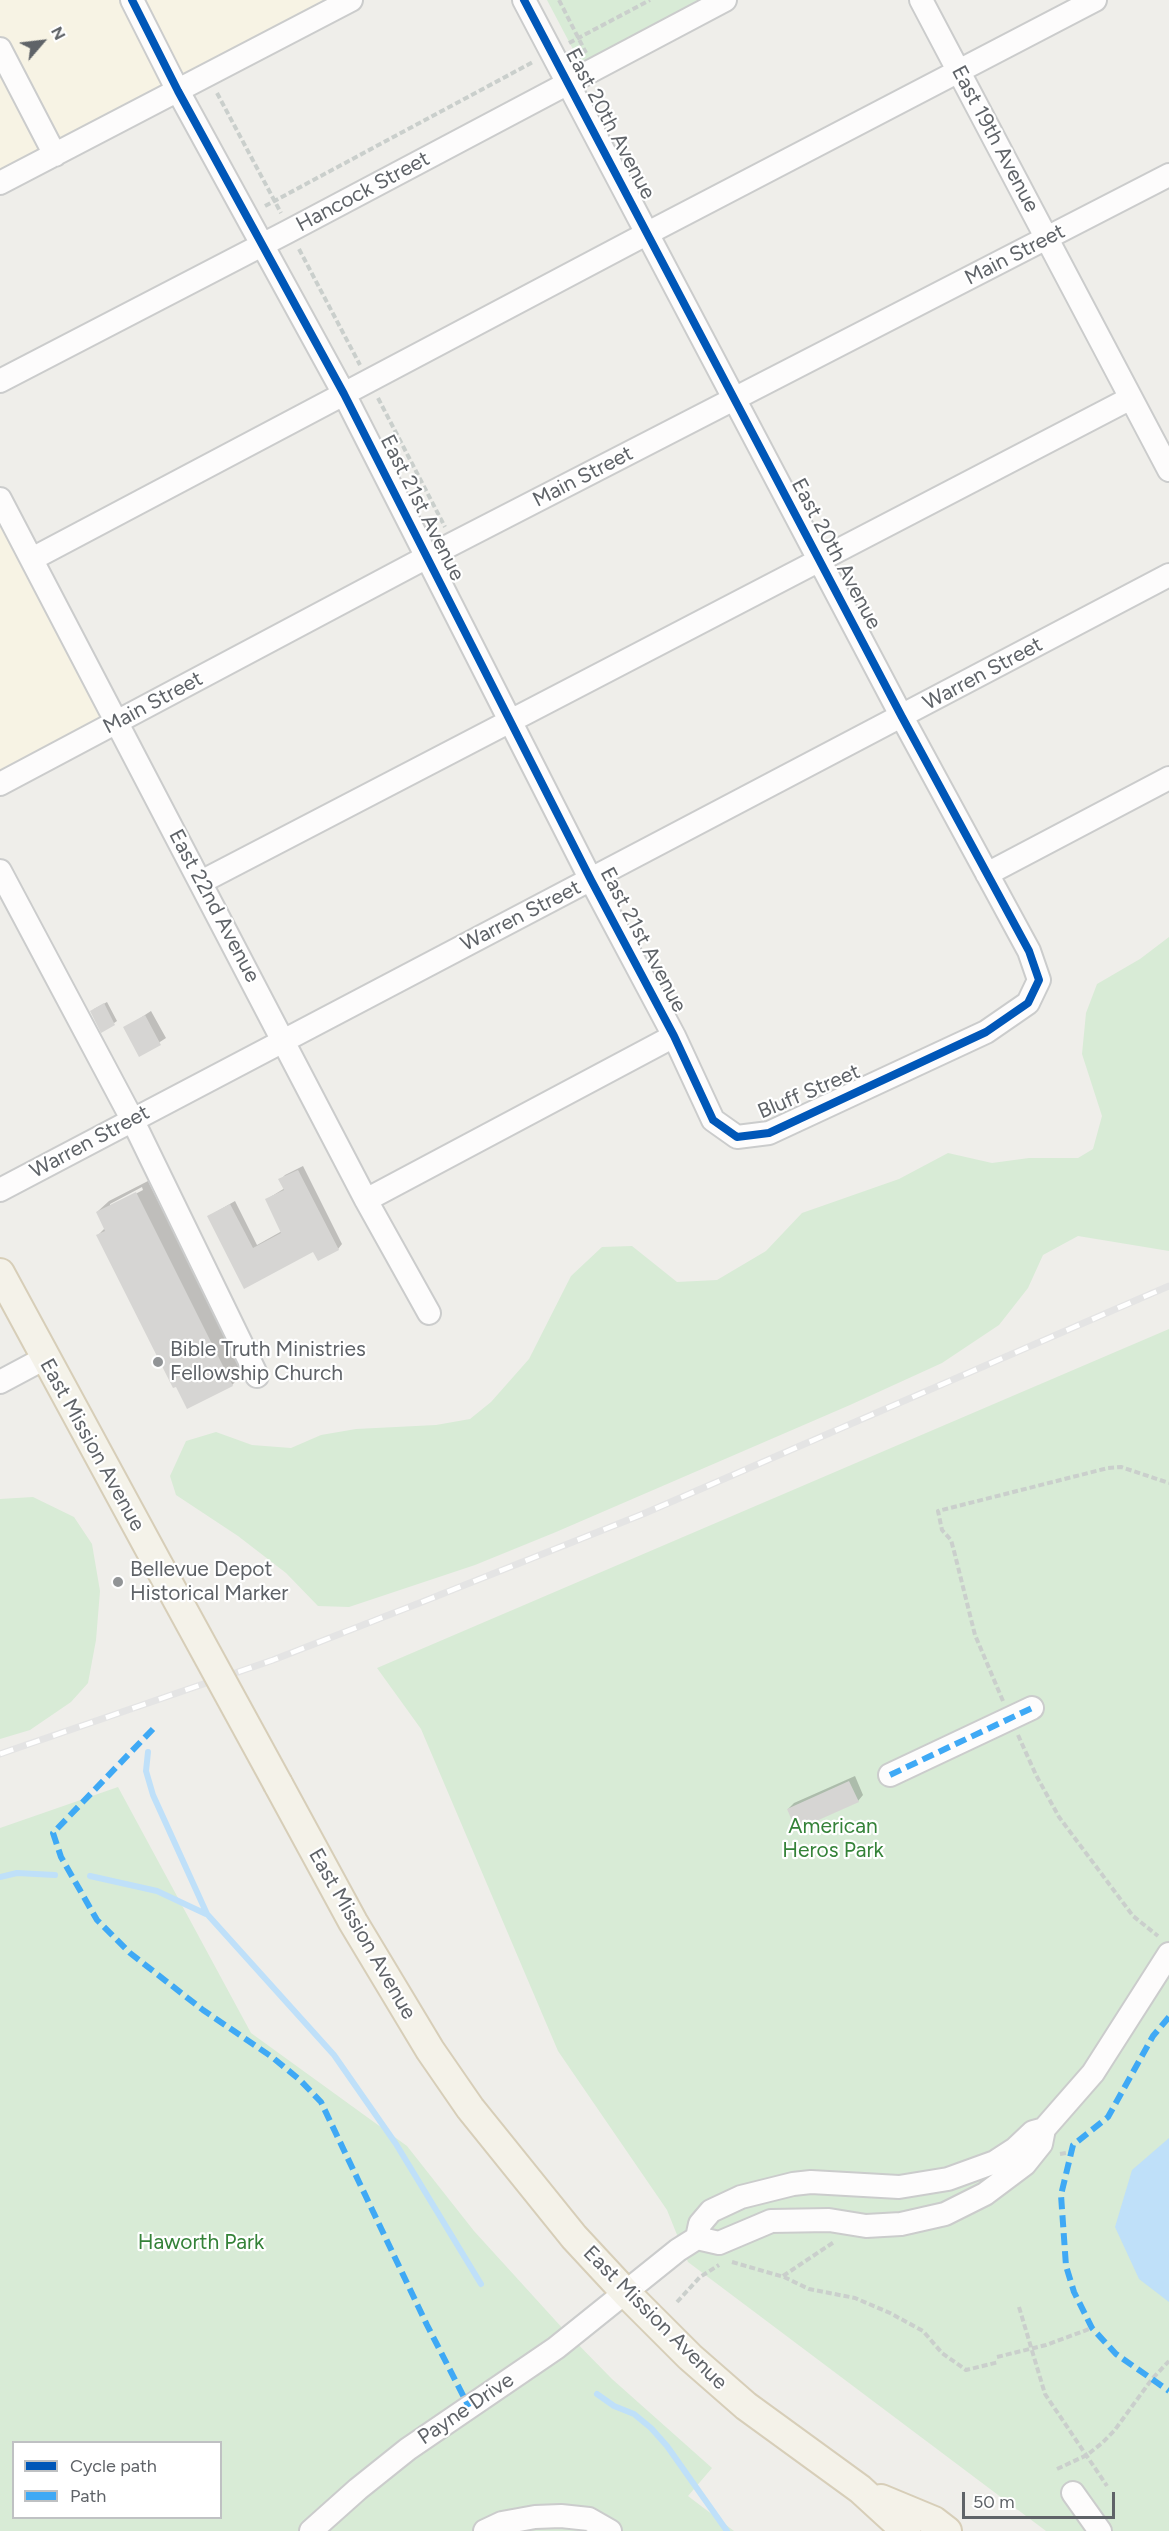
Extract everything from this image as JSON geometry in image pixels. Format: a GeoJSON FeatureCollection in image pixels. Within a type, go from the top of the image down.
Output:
{"type":"FeatureCollection","features":[{"type":"Feature","properties":{"kind":"main road","name":"East Mission Avenue"},"geometry":{"type":"LineString","coordinates":[[0,1273],[353,1922],[430,2050],[470,2108],[574,2237],[690,2357],[746,2406],[860,2489],[906,2531]]}},
{"type":"Feature","properties":{"kind":"main road","name":"East Mission Avenue"},"geometry":{"type":"LineString","coordinates":[[860,2489],[934,2521],[947,2531]]}},
{"type":"Feature","properties":{"kind":"street","name":"East 21st Avenue"},"geometry":{"type":"LineString","coordinates":[[132,0],[178,91],[344,394],[591,880],[674,1036]]}},
{"type":"Feature","properties":{"kind":"street"},"geometry":{"type":"LineString","coordinates":[[0,183],[351,0]]}},
{"type":"Feature","properties":{"kind":"street","name":"East 20th Avenue"},"geometry":{"type":"LineString","coordinates":[[524,0],[902,717],[1029,951],[1039,980],[1028,1003],[986,1032],[907,1068]]}},
{"type":"Feature","properties":{"kind":"street","name":"Hancock Street"},"geometry":{"type":"LineString","coordinates":[[0,381],[263,245],[725,0]]}},
{"type":"Feature","properties":{"kind":"street","name":"East 19th Avenue"},"geometry":{"type":"LineString","coordinates":[[921,0],[1169,470]]}},
{"type":"Feature","properties":{"kind":"street"},"geometry":{"type":"LineString","coordinates":[[32,559],[648,233],[1095,0]]}},
{"type":"Feature","properties":{"kind":"street"},"geometry":{"type":"LineString","coordinates":[[0,49],[55,154]]}},
{"type":"Feature","properties":{"kind":"street","name":"Main Street"},"geometry":{"type":"LineString","coordinates":[[0,784],[427,557],[1169,175]]}},
{"type":"Feature","properties":{"kind":"street"},"geometry":{"type":"LineString","coordinates":[[201,882],[1131,398]]}},
{"type":"Feature","properties":{"kind":"street","name":"East 22nd Avenue"},"geometry":{"type":"LineString","coordinates":[[0,499],[366,1200],[429,1313]]}},
{"type":"Feature","properties":{"kind":"street","name":"Warren Street"},"geometry":{"type":"LineString","coordinates":[[0,1190],[1169,575]]}},
{"type":"Feature","properties":{"kind":"street"},"geometry":{"type":"LineString","coordinates":[[987,874],[1169,778]]}},
{"type":"Feature","properties":{"kind":"street"},"geometry":{"type":"LineString","coordinates":[[0,871],[132,1119],[257,1376]]}},
{"type":"Feature","properties":{"kind":"street"},"geometry":{"type":"LineString","coordinates":[[366,1200],[674,1036]]}},
{"type":"Feature","properties":{"kind":"street","name":"Bluff Street"},"geometry":{"type":"LineString","coordinates":[[674,1036],[712,1120],[737,1137],[769,1133],[907,1068]]}},
{"type":"Feature","properties":{"kind":"street"},"geometry":{"type":"LineString","coordinates":[[0,1382],[45,1358]]}},
{"type":"Feature","properties":{"kind":"street"},"geometry":{"type":"LineString","coordinates":[[890,1775],[1032,1708]]}},
{"type":"Feature","properties":{"kind":"street"},"geometry":{"type":"LineString","coordinates":[[1044,2129],[1033,2132],[1015,2149],[995,2162],[948,2179],[900,2187],[833,2183],[793,2184],[741,2197],[711,2211],[700,2224],[697,2238],[719,2243],[771,2222],[829,2220],[866,2226],[901,2224],[945,2214],[975,2200],[1025,2164],[1041,2144],[1044,2129],[1093,2073],[1165,1946]]}},
{"type":"Feature","properties":{"kind":"street"},"geometry":{"type":"LineString","coordinates":[[829,2220],[833,2183]]}},
{"type":"Feature","properties":{"kind":"street","name":"Payne Drive"},"geometry":{"type":"LineString","coordinates":[[311,2531],[358,2489],[408,2450],[556,2348],[678,2250],[697,2238]]}},
{"type":"Feature","properties":{"kind":"street"},"geometry":{"type":"LineString","coordinates":[[1073,2493],[1100,2531]]}},
{"type":"Feature","properties":{"kind":"street"},"geometry":{"type":"LineString","coordinates":[[485,2531],[502,2523],[535,2517],[561,2516],[589,2519],[610,2531]]}},
{"type":"Feature","properties":{"kind":"path"},"geometry":{"type":"LineString","coordinates":[[559,0],[579,38]]}},
{"type":"Feature","properties":{"kind":"path"},"geometry":{"type":"LineString","coordinates":[[246,216],[650,0]]}},
{"type":"Feature","properties":{"kind":"path"},"geometry":{"type":"LineString","coordinates":[[207,75],[454,543]]}},
{"type":"Feature","properties":{"kind":"path"},"geometry":{"type":"LineString","coordinates":[[1165,1946],[1133,1916],[1059,1817],[1036,1775],[975,1635],[951,1540],[942,1530],[938,1511],[1108,1468],[1121,1467],[1169,1483]]}},
{"type":"Feature","properties":{"kind":"path"},"geometry":{"type":"LineString","coordinates":[[677,2302],[711,2268],[734,2262],[784,2277],[809,2289],[855,2298],[890,2313],[923,2331],[942,2353],[966,2370],[1092,2328]]}},
{"type":"Feature","properties":{"kind":"path"},"geometry":{"type":"LineString","coordinates":[[1019,2307],[1045,2394],[1107,2486]]}},
{"type":"Feature","properties":{"kind":"path"},"geometry":{"type":"LineString","coordinates":[[1057,2469],[1086,2456],[1114,2431],[1152,2379],[1169,2361]]}},
{"type":"Feature","properties":{"kind":"shaded area"},"geometry":{"type":"Polygon","coordinates":[[[0,0],[351,0],[0,183],[0,0]]]}},
{"type":"Feature","properties":{"kind":"shaded area"},"geometry":{"type":"Polygon","coordinates":[[[0,500],[118,722],[0,784],[0,500]]]}},
{"type":"Feature","properties":{"kind":"green space"},"geometry":{"type":"Polygon","coordinates":[[[547,0],[725,0],[586,74],[547,0]]]}},
{"type":"Feature","properties":{"kind":"green space"},"geometry":{"type":"Polygon","coordinates":[[[1169,937],[1169,1251],[1078,1236],[1043,1255],[1028,1288],[999,1325],[942,1363],[556,1532],[475,1565],[349,1607],[318,1606],[286,1573],[238,1536],[176,1495],[170,1476],[186,1441],[216,1432],[252,1445],[291,1448],[321,1435],[356,1429],[436,1425],[470,1419],[491,1402],[529,1359],[571,1276],[602,1247],[632,1246],[677,1282],[717,1280],[766,1251],[802,1213],[899,1179],[948,1153],[992,1163],[1029,1158],[1078,1158],[1093,1149],[1102,1116],[1082,1054],[1086,1013],[1097,984],[1140,959],[1169,937]]]}},
{"type":"Feature","properties":{"kind":"green space","name":"American Heros Park"},"geometry":{"type":"Polygon","coordinates":[[[1169,1329],[1169,2531],[1046,2531],[688,2262],[667,2210],[558,2051],[421,1729],[377,1668],[1169,1329]]]}},
{"type":"Feature","properties":{"kind":"green space"},"geometry":{"type":"Polygon","coordinates":[[[33,1497],[74,1517],[92,1544],[100,1591],[96,1640],[88,1683],[71,1702],[30,1730],[0,1739],[0,1499],[33,1497]]]}},
{"type":"Feature","properties":{"kind":"green space","name":"Haworth Park"},"geometry":{"type":"Polygon","coordinates":[[[118,1787],[251,2033],[407,2146],[474,2231],[565,2331],[612,2379],[712,2468],[688,2496],[734,2531],[0,2531],[0,1828],[118,1787]]]}},
{"type":"Feature","properties":{"kind":"water"},"geometry":{"type":"Polygon","coordinates":[[[1169,2138],[1169,2302],[1139,2279],[1115,2227],[1132,2170],[1169,2138]]]}},
{"type":"Feature","properties":{"kind":"building"},"geometry":{"type":"Polygon","coordinates":[[[104,1003],[115,1025],[101,1033],[90,1011],[104,1003]]]}},
{"type":"Feature","properties":{"kind":"building"},"geometry":{"type":"Polygon","coordinates":[[[145,1015],[161,1045],[139,1057],[123,1027],[145,1015]]]}},
{"type":"Feature","properties":{"kind":"building"},"geometry":{"type":"Polygon","coordinates":[[[298,1170],[339,1250],[318,1261],[313,1252],[244,1289],[207,1216],[230,1204],[253,1248],[281,1233],[265,1199],[284,1190],[278,1179],[298,1170]]]}},
{"type":"Feature","properties":{"kind":"building","name":"Bible Truth Ministries Fellowship Church"},"geometry":{"type":"Polygon","coordinates":[[[136,1192],[233,1386],[187,1409],[176,1387],[173,1388],[96,1235],[105,1231],[96,1212],[136,1192]]]}},
{"type":"Feature","properties":{"kind":"building"},"geometry":{"type":"Polygon","coordinates":[[[849,1781],[859,1802],[796,1830],[787,1809],[849,1781]]]}},
{"type":"Feature","properties":{"kind":"waterway"},"geometry":{"type":"LineString","coordinates":[[148,1752],[146,1771],[153,1795],[207,1914],[334,2055],[396,2144],[481,2284]]}},
{"type":"Feature","properties":{"kind":"waterway"},"geometry":{"type":"LineString","coordinates":[[0,1877],[17,1873],[55,1875]]}},
{"type":"Feature","properties":{"kind":"waterway"},"geometry":{"type":"LineString","coordinates":[[90,1876],[157,1891],[206,1914]]}},
{"type":"Feature","properties":{"kind":"waterway"},"geometry":{"type":"LineString","coordinates":[[597,2394],[614,2406],[634,2414],[651,2428],[667,2446],[727,2531]]}},
{"type":"Feature","properties":{"kind":"railway"},"geometry":{"type":"LineString","coordinates":[[0,1754],[273,1660],[643,1514],[1169,1286]]}},
{"type":"Feature","properties":{"kind":"marked path"},"geometry":{"type":"LineString","coordinates":[[890,1775],[1032,1708]]}},
{"type":"Feature","properties":{"kind":"marked path"},"geometry":{"type":"LineString","coordinates":[[153,1729],[53,1833],[61,1857],[97,1920],[130,1953],[203,2010],[272,2057],[300,2080],[321,2102],[427,2325],[469,2407]]}},
{"type":"Feature","properties":{"kind":"marked path"},"geometry":{"type":"LineString","coordinates":[[1169,2017],[1153,2036],[1108,2117],[1073,2145],[1061,2195],[1066,2266],[1074,2292],[1092,2328],[1116,2354],[1169,2391]]}},
{"type":"Feature","properties":{"kind":"cycle path"},"geometry":{"type":"LineString","coordinates":[[132,0],[178,91],[344,394],[591,880],[674,1036],[713,1120],[737,1137],[769,1133],[986,1032],[1028,1003],[1039,980],[1029,951],[902,717],[524,0]]}},
{"type":"Feature","properties":{"kind":"place","name":"Bible Truth Ministries Fellowship Church"},"geometry":{"type":"Point","coordinates":[158,1362]}},
{"type":"Feature","properties":{"kind":"place","name":"Bellevue Depot Historical Marker"},"geometry":{"type":"Point","coordinates":[118,1582]}}]}
